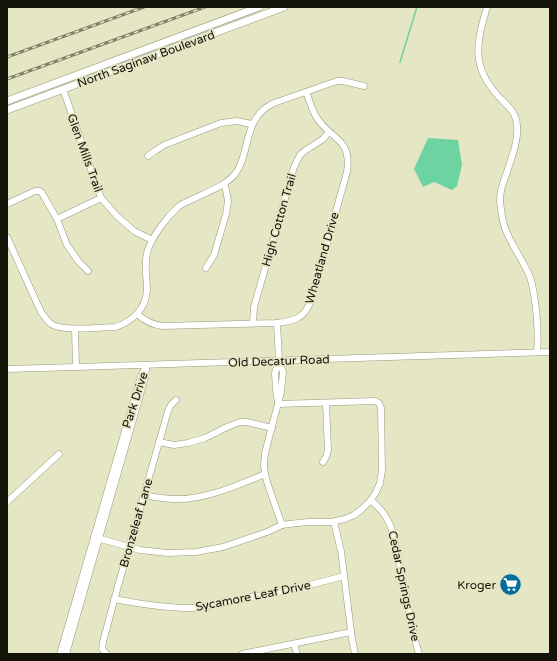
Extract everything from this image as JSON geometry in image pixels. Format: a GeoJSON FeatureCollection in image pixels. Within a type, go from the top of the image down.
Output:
{"type":"FeatureCollection","features":[{"type":"Feature","properties":{"kind":"main road","name":"North Saginaw Boulevard"},"geometry":{"type":"LineString","coordinates":[[7,100],[259,7]]}},
{"type":"Feature","properties":{"kind":"main road","name":"North Saginaw Boulevard"},"geometry":{"type":"LineString","coordinates":[[7,110],[284,7]]}},
{"type":"Feature","properties":{"kind":"street"},"geometry":{"type":"LineString","coordinates":[[487,7],[479,36],[479,62],[484,77],[492,89],[512,110],[517,124],[516,140],[501,189],[500,199],[504,227],[530,278],[534,299],[538,340],[537,352]]}},
{"type":"Feature","properties":{"kind":"street"},"geometry":{"type":"LineString","coordinates":[[7,237],[41,312],[52,325],[61,328],[75,328],[115,327],[123,324],[137,314],[145,301],[147,292],[146,255],[152,240],[175,209],[224,184],[231,178],[240,167],[252,124],[256,117],[267,106],[337,81],[364,86]]}},
{"type":"Feature","properties":{"kind":"street","name":"Glen Mills Trail"},"geometry":{"type":"LineString","coordinates":[[63,89],[101,198],[117,216],[134,230],[152,240]]}},
{"type":"Feature","properties":{"kind":"street","name":"Wheatland Drive"},"geometry":{"type":"LineString","coordinates":[[137,314],[143,320],[152,324],[163,326],[277,323],[290,321],[300,317],[307,309],[310,303],[348,164],[345,149],[341,141],[329,132],[316,117],[306,92]]}},
{"type":"Feature","properties":{"kind":"street"},"geometry":{"type":"LineString","coordinates":[[148,156],[164,144],[222,123],[236,121],[252,124]]}},
{"type":"Feature","properties":{"kind":"street","name":"High Cotton Trail"},"geometry":{"type":"LineString","coordinates":[[253,323],[254,307],[294,167],[300,155],[323,139],[329,132]]}},
{"type":"Feature","properties":{"kind":"street"},"geometry":{"type":"LineString","coordinates":[[206,268],[214,255],[226,214],[228,195],[224,184]]}},
{"type":"Feature","properties":{"kind":"street"},"geometry":{"type":"LineString","coordinates":[[7,204],[40,191],[48,201],[67,245],[79,262],[88,271]]}},
{"type":"Feature","properties":{"kind":"street"},"geometry":{"type":"LineString","coordinates":[[57,219],[101,198]]}},
{"type":"Feature","properties":{"kind":"street"},"geometry":{"type":"LineString","coordinates":[[277,323],[279,361],[275,373],[278,404],[265,453],[264,464],[268,485],[282,525]]}},
{"type":"Feature","properties":{"kind":"street"},"geometry":{"type":"LineString","coordinates":[[75,328],[76,367]]}},
{"type":"Feature","properties":{"kind":"street","name":"Old Decatur Road"},"geometry":{"type":"LineString","coordinates":[[7,369],[550,352]]}},
{"type":"Feature","properties":{"kind":"street","name":"Park Drive"},"geometry":{"type":"LineString","coordinates":[[60,654],[146,378],[147,365]]}},
{"type":"Feature","properties":{"kind":"street","name":"Bronzeleaf Lane"},"geometry":{"type":"LineString","coordinates":[[104,652],[103,642],[114,599],[168,411],[176,400]]}},
{"type":"Feature","properties":{"kind":"street"},"geometry":{"type":"LineString","coordinates":[[97,537],[140,550],[168,553],[196,552],[223,547],[267,532],[282,525],[334,522],[354,515],[362,509],[371,500],[380,483],[382,470],[381,408],[379,403],[375,401],[278,404]]}},
{"type":"Feature","properties":{"kind":"street"},"geometry":{"type":"LineString","coordinates":[[323,462],[328,450],[326,403]]}},
{"type":"Feature","properties":{"kind":"street"},"geometry":{"type":"LineString","coordinates":[[159,442],[174,445],[188,443],[205,438],[226,427],[240,422],[247,422],[272,428]]}},
{"type":"Feature","properties":{"kind":"street"},"geometry":{"type":"LineString","coordinates":[[7,502],[59,454]]}},
{"type":"Feature","properties":{"kind":"street"},"geometry":{"type":"LineString","coordinates":[[144,495],[175,499],[198,497],[223,490],[265,474]]}},
{"type":"Feature","properties":{"kind":"street","name":"Cedar Springs Drive"},"geometry":{"type":"LineString","coordinates":[[371,500],[380,508],[390,523],[419,654]]}},
{"type":"Feature","properties":{"kind":"street"},"geometry":{"type":"LineString","coordinates":[[334,522],[341,551],[351,632],[356,654]]}},
{"type":"Feature","properties":{"kind":"street","name":"Park Drive"},"geometry":{"type":"LineString","coordinates":[[66,654],[97,537]]}},
{"type":"Feature","properties":{"kind":"street","name":"Sycamore Leaf Drive"},"geometry":{"type":"LineString","coordinates":[[114,599],[166,608],[194,608],[326,582],[344,576]]}},
{"type":"Feature","properties":{"kind":"street"},"geometry":{"type":"LineString","coordinates":[[242,654],[351,632]]}},
{"type":"Feature","properties":{"kind":"street"},"geometry":{"type":"LineString","coordinates":[[294,644],[297,654]]}},
{"type":"Feature","properties":{"kind":"shaded area"},"geometry":{"type":"Polygon","coordinates":[[[428,138],[458,140],[462,165],[457,186],[452,190],[434,182],[423,187],[414,169],[428,138]]]}},
{"type":"Feature","properties":{"kind":"waterway"},"geometry":{"type":"LineString","coordinates":[[400,62],[417,7]]}},
{"type":"Feature","properties":{"kind":"railway"},"geometry":{"type":"LineString","coordinates":[[7,57],[144,7]]}},
{"type":"Feature","properties":{"kind":"railway"},"geometry":{"type":"LineString","coordinates":[[7,79],[205,7]]}},
{"type":"Feature","properties":{"kind":"place","name":"Kroger"},"geometry":{"type":"Point","coordinates":[511,585]}}]}
